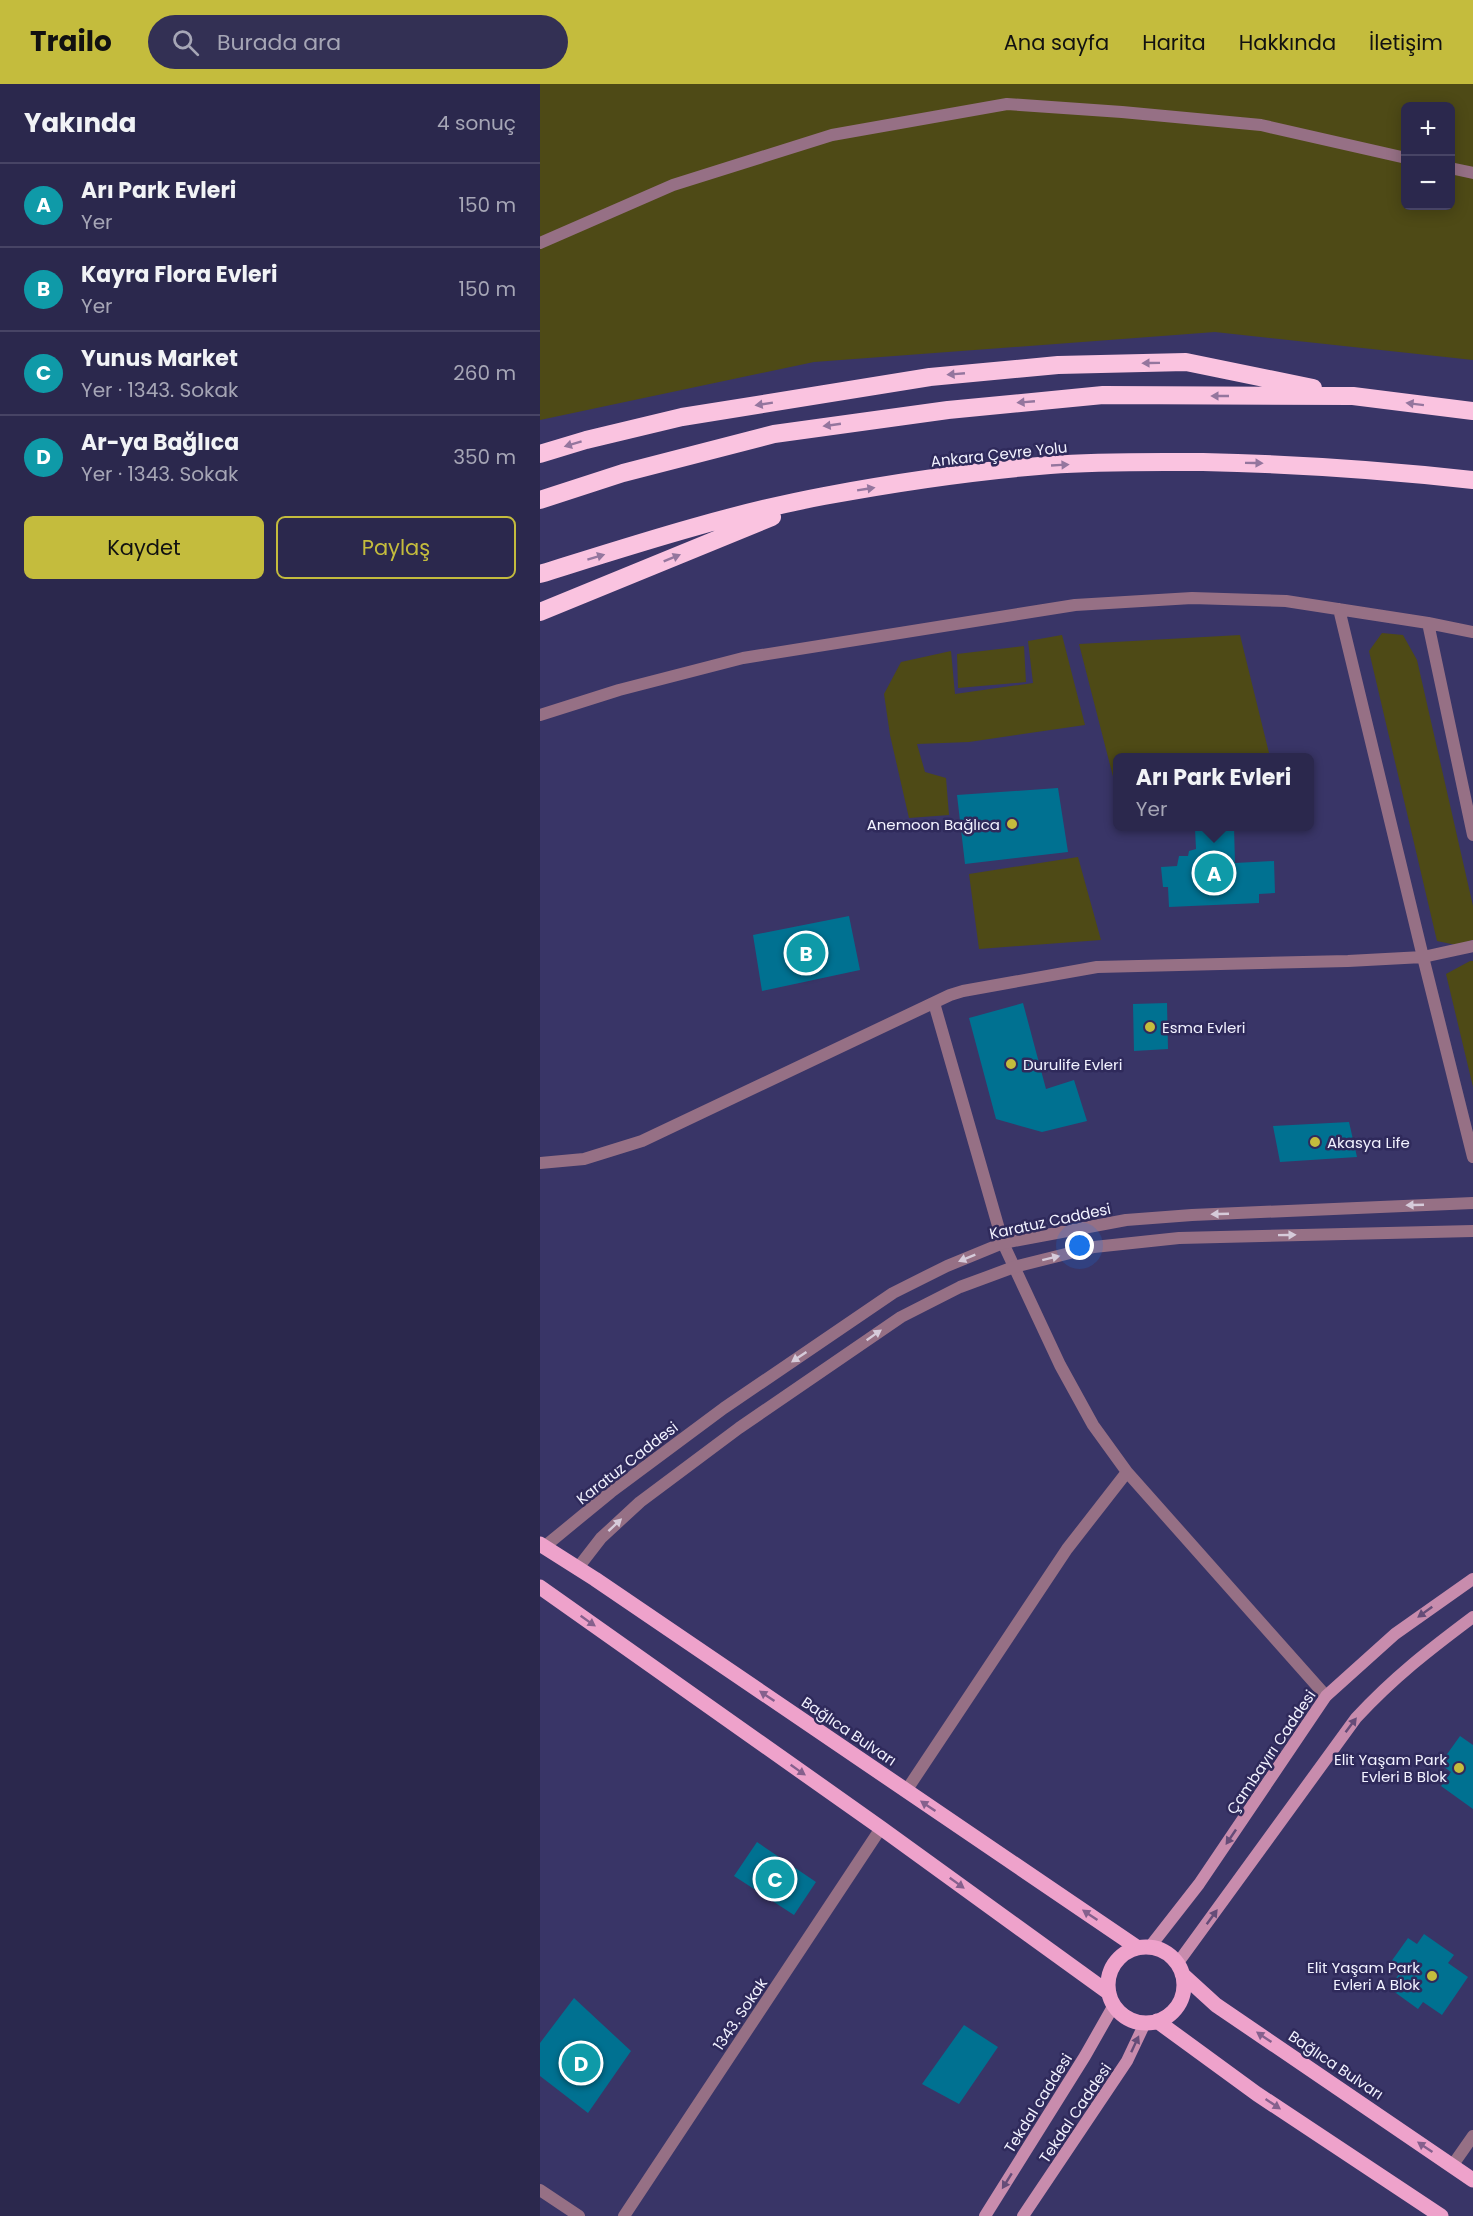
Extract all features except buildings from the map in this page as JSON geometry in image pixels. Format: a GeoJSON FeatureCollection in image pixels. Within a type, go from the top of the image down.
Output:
{"type":"FeatureCollection","features":[{"type":"Feature","properties":{"kind":"highway"},"geometry":{"type":"LineString","coordinates":[[540,454],[586,440],[682,417],[930,377],[1058,365],[1186,362],[1353,396],[1473,411]]}},
{"type":"Feature","properties":{"kind":"highway"},"geometry":{"type":"LineString","coordinates":[[540,500],[623,473],[774,434],[936,411],[1103,395],[1353,396]]}},
{"type":"Feature","properties":{"kind":"highway","name":"Ankara Çevre Yolu"},"geometry":{"type":"LineString","coordinates":[[540,574],[642,542],[823,496],[941,477],[1052,465],[1141,461],[1268,464],[1473,480]]}},
{"type":"Feature","properties":{"kind":"highway"},"geometry":{"type":"LineString","coordinates":[[540,612],[823,496]]}},
{"type":"Feature","properties":{"kind":"main road","name":"Bağlıca Bulvarı"},"geometry":{"type":"LineString","coordinates":[[542,1546],[595,1579],[906,1791],[1144,1948]]}},
{"type":"Feature","properties":{"kind":"main road","name":"Çambayırı Caddesi"},"geometry":{"type":"LineString","coordinates":[[1144,1948],[1199,1884],[1326,1696],[1395,1634],[1473,1579]]}},
{"type":"Feature","properties":{"kind":"main road"},"geometry":{"type":"LineString","coordinates":[[540,1587],[881,1828],[1111,1999],[1122,2015],[1132,2021],[1151,2022],[1168,2016],[1176,2008],[1182,1998],[1184,1986],[1180,1969],[1170,1956],[1160,1950],[1144,1948],[1127,1952],[1111,1970],[1108,1982],[1111,1999]]}},
{"type":"Feature","properties":{"kind":"main road"},"geometry":{"type":"LineString","coordinates":[[1180,1969],[1356,1718],[1384,1687],[1414,1661],[1473,1617]]}},
{"type":"Feature","properties":{"kind":"main road","name":"Bağlıca Bulvarı"},"geometry":{"type":"LineString","coordinates":[[1180,1969],[1216,2005],[1473,2180]]}},
{"type":"Feature","properties":{"kind":"main road","name":"Tekdal caddesi"},"geometry":{"type":"LineString","coordinates":[[985,2216],[1086,2056],[1111,1999]]}},
{"type":"Feature","properties":{"kind":"main road"},"geometry":{"type":"LineString","coordinates":[[1151,2022],[1441,2216]]}},
{"type":"Feature","properties":{"kind":"main road","name":"Tekdal Caddesi"},"geometry":{"type":"LineString","coordinates":[[1023,2216],[1151,2022]]}},
{"type":"Feature","properties":{"kind":"street"},"geometry":{"type":"LineString","coordinates":[[540,243],[673,185],[832,135],[1007,104],[1261,125],[1401,157]]}},
{"type":"Feature","properties":{"kind":"street"},"geometry":{"type":"LineString","coordinates":[[1455,169],[1473,173]]}},
{"type":"Feature","properties":{"kind":"street"},"geometry":{"type":"LineString","coordinates":[[540,715],[619,690],[742,658],[1075,605],[1192,598],[1286,601],[1473,632]]}},
{"type":"Feature","properties":{"kind":"street"},"geometry":{"type":"LineString","coordinates":[[1340,609],[1473,1157]]}},
{"type":"Feature","properties":{"kind":"street"},"geometry":{"type":"LineString","coordinates":[[1428,623],[1473,834]]}},
{"type":"Feature","properties":{"kind":"street"},"geometry":{"type":"LineString","coordinates":[[540,1163],[584,1159],[642,1142],[963,991],[1097,967],[1423,957],[1473,946]]}},
{"type":"Feature","properties":{"kind":"street"},"geometry":{"type":"LineString","coordinates":[[934,1003],[1003,1244],[1060,1365],[1093,1425],[1127,1472],[1326,1696]]}},
{"type":"Feature","properties":{"kind":"street","name":"Karatuz Caddesi"},"geometry":{"type":"LineString","coordinates":[[542,1546],[724,1408],[893,1293],[947,1266],[1003,1244],[1126,1220],[1473,1203]]}},
{"type":"Feature","properties":{"kind":"street"},"geometry":{"type":"LineString","coordinates":[[577,1569],[601,1538],[640,1502],[787,1395],[901,1317],[960,1287],[1014,1268],[1094,1247],[1139,1241],[1179,1238],[1473,1231]]}},
{"type":"Feature","properties":{"kind":"street"},"geometry":{"type":"LineString","coordinates":[[906,1791],[1067,1549],[1127,1472]]}},
{"type":"Feature","properties":{"kind":"street","name":"1343. Sokak"},"geometry":{"type":"LineString","coordinates":[[624,2216],[881,1828]]}},
{"type":"Feature","properties":{"kind":"street"},"geometry":{"type":"LineString","coordinates":[[1452,2166],[1473,2136]]}},
{"type":"Feature","properties":{"kind":"street"},"geometry":{"type":"LineString","coordinates":[[540,2190],[579,2216]]}},
{"type":"Feature","properties":{"kind":"shaded area"},"geometry":{"type":"Polygon","coordinates":[[[540,84],[1473,84],[1473,360],[1215,332],[814,362],[540,420],[540,84]]]}},
{"type":"Feature","properties":{"kind":"shaded area"},"geometry":{"type":"Polygon","coordinates":[[[1382,633],[1403,635],[1417,660],[1473,906],[1473,940],[1456,945],[1437,941],[1369,651],[1382,633]]]}},
{"type":"Feature","properties":{"kind":"shaded area"},"geometry":{"type":"Polygon","coordinates":[[[1062,635],[1085,725],[969,742],[917,744],[925,772],[946,778],[949,815],[909,818],[890,735],[884,694],[901,662],[951,651],[955,694],[1033,683],[1028,641],[1062,635]]]}},
{"type":"Feature","properties":{"kind":"shaded area"},"geometry":{"type":"Polygon","coordinates":[[[1240,635],[1269,753],[1113,753],[1113,777],[1079,644],[1240,635]]]}},
{"type":"Feature","properties":{"kind":"shaded area"},"geometry":{"type":"Polygon","coordinates":[[[1024,646],[1026,682],[958,688],[957,654],[1024,646]]]}},
{"type":"Feature","properties":{"kind":"shaded area"},"geometry":{"type":"Polygon","coordinates":[[[1078,857],[1101,940],[979,949],[969,874],[1078,857]]]}},
{"type":"Feature","properties":{"kind":"shaded area"},"geometry":{"type":"Polygon","coordinates":[[[1473,961],[1473,1087],[1446,974],[1473,961]]]}},
{"type":"Feature","properties":{"kind":"place","name":"Anemoon Bağlıca"},"geometry":{"type":"Point","coordinates":[1012,824]}},
{"type":"Feature","properties":{"kind":"place","name":"Arı Park Evleri"},"geometry":{"type":"Point","coordinates":[1214,873]}},
{"type":"Feature","properties":{"kind":"place","name":"Kayra Flora Evleri"},"geometry":{"type":"Point","coordinates":[806,953]}},
{"type":"Feature","properties":{"kind":"place","name":"Esma Evleri"},"geometry":{"type":"Point","coordinates":[1150,1027]}},
{"type":"Feature","properties":{"kind":"place","name":"Durulife Evleri"},"geometry":{"type":"Point","coordinates":[1011,1064]}},
{"type":"Feature","properties":{"kind":"place","name":"Akasya Life"},"geometry":{"type":"Point","coordinates":[1315,1142]}},
{"type":"Feature","properties":{"kind":"place","name":"Elit Yaşam Park Evleri B Blok"},"geometry":{"type":"Point","coordinates":[1459,1768]}},
{"type":"Feature","properties":{"kind":"place","name":"Yunus Market"},"geometry":{"type":"Point","coordinates":[775,1879]}},
{"type":"Feature","properties":{"kind":"place","name":"Elit Yaşam Park Evleri A Blok"},"geometry":{"type":"Point","coordinates":[1432,1976]}},
{"type":"Feature","properties":{"kind":"place","name":"Ar-ya Bağlıca"},"geometry":{"type":"Point","coordinates":[581,2063]}}]}
